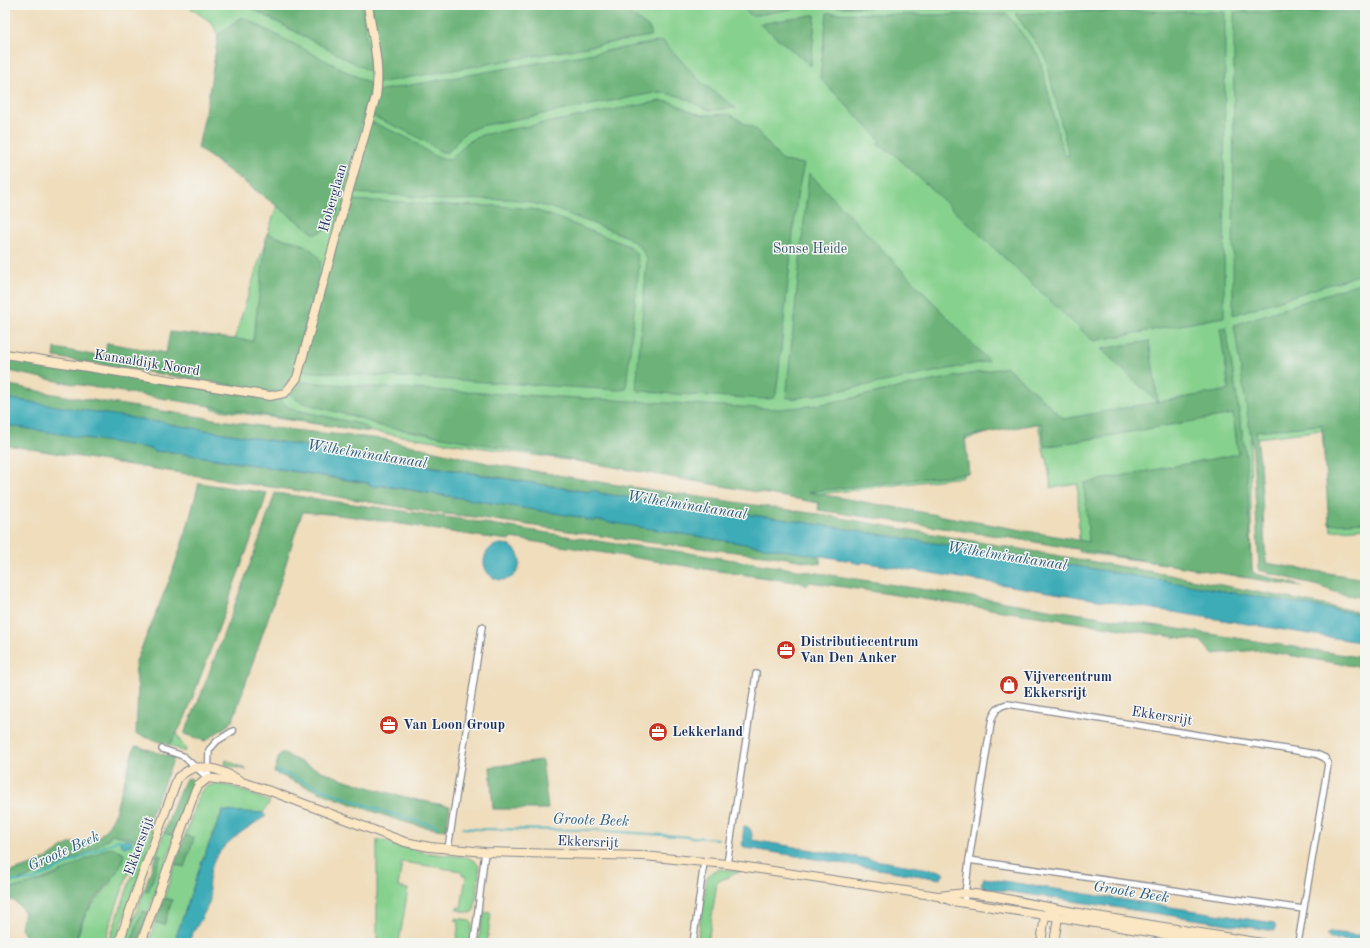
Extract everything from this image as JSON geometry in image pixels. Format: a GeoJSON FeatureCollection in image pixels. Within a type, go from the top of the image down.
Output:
{"type":"FeatureCollection","features":[{"type":"Feature","properties":{"kind":"main road","name":"Hoberglaan"},"geometry":{"type":"LineString","coordinates":[[285,393],[297,378],[376,96],[378,86],[377,68],[368,5]]}},
{"type":"Feature","properties":{"kind":"main road","name":"Kanaaldijk Noord"},"geometry":{"type":"LineString","coordinates":[[5,354],[270,396],[285,393]]}},
{"type":"Feature","properties":{"kind":"main road","name":"Ekkersrijt"},"geometry":{"type":"LineString","coordinates":[[118,943],[178,777],[190,769],[208,767],[230,774],[245,783]]}},
{"type":"Feature","properties":{"kind":"main road","name":"Ekkersrijt"},"geometry":{"type":"LineString","coordinates":[[208,778],[245,783],[284,796],[405,842],[448,849],[485,852],[644,856],[727,864],[938,896],[952,901],[1218,943]]}},
{"type":"Feature","properties":{"kind":"main road"},"geometry":{"type":"LineString","coordinates":[[141,943],[194,794],[198,786],[208,778]]}},
{"type":"Feature","properties":{"kind":"main road","name":"Ekkersrijt"},"geometry":{"type":"LineString","coordinates":[[938,896],[966,893],[992,896],[1262,943]]}},
{"type":"Feature","properties":{"kind":"main road"},"geometry":{"type":"LineString","coordinates":[[1041,943],[1046,915],[1054,908],[1058,917],[1054,943]]}},
{"type":"Feature","properties":{"kind":"street"},"geometry":{"type":"LineString","coordinates":[[448,849],[482,627]]}},
{"type":"Feature","properties":{"kind":"street"},"geometry":{"type":"LineString","coordinates":[[727,864],[756,674]]}},
{"type":"Feature","properties":{"kind":"street","name":"Ekkersrijt"},"geometry":{"type":"LineString","coordinates":[[964,903],[969,860],[992,718],[996,709],[1001,705],[1008,704],[1316,754],[1325,758],[1328,764],[1298,943]]}},
{"type":"Feature","properties":{"kind":"street"},"geometry":{"type":"LineString","coordinates":[[208,778],[209,750],[217,741],[233,731]]}},
{"type":"Feature","properties":{"kind":"street"},"geometry":{"type":"LineString","coordinates":[[162,749],[183,756],[208,778]]}},
{"type":"Feature","properties":{"kind":"street"},"geometry":{"type":"LineString","coordinates":[[474,943],[485,852]]}},
{"type":"Feature","properties":{"kind":"street"},"geometry":{"type":"LineString","coordinates":[[969,860],[1303,909]]}},
{"type":"Feature","properties":{"kind":"street"},"geometry":{"type":"LineString","coordinates":[[693,943],[704,862]]}},
{"type":"Feature","properties":{"kind":"green space","name":"Sonse Heide"},"geometry":{"type":"Polygon","coordinates":[[[186,5],[1365,5],[1365,528],[1331,531],[1322,430],[1250,439],[1252,576],[1079,552],[1078,484],[1051,488],[1047,458],[1045,458],[1037,419],[963,440],[963,477],[812,495],[212,409],[303,123],[210,109],[218,35],[212,23],[186,5]]]}},
{"type":"Feature","properties":{"kind":"green space"},"geometry":{"type":"Polygon","coordinates":[[[245,5],[362,5],[371,72],[245,5]]]}},
{"type":"Feature","properties":{"kind":"green space"},"geometry":{"type":"Polygon","coordinates":[[[372,5],[622,5],[634,17],[649,28],[651,32],[650,36],[377,83],[372,5]]]}},
{"type":"Feature","properties":{"kind":"green space"},"geometry":{"type":"Polygon","coordinates":[[[739,5],[814,5],[752,16],[739,5]]]}},
{"type":"Feature","properties":{"kind":"green space"},"geometry":{"type":"Polygon","coordinates":[[[826,5],[993,6],[922,8],[839,7],[826,5]]]}},
{"type":"Feature","properties":{"kind":"green space"},"geometry":{"type":"Polygon","coordinates":[[[1081,11],[1225,12],[1224,317],[1093,341],[894,154],[878,145],[880,140],[820,78],[827,13],[924,15],[1007,14],[1039,56],[1064,155],[1069,156],[1045,55],[1015,14],[1081,11]]]}},
{"type":"Feature","properties":{"kind":"green space"},"geometry":{"type":"Polygon","coordinates":[[[1234,12],[1365,12],[1365,273],[1233,315],[1234,12]]]}},
{"type":"Feature","properties":{"kind":"green space"},"geometry":{"type":"Polygon","coordinates":[[[815,15],[815,19],[811,66],[760,24],[815,15]]]}},
{"type":"Feature","properties":{"kind":"green space"},"geometry":{"type":"Polygon","coordinates":[[[242,17],[369,83],[370,92],[338,210],[330,225],[324,230],[315,234],[198,148],[208,100],[218,35],[242,17]]]}},
{"type":"Feature","properties":{"kind":"green space"},"geometry":{"type":"Polygon","coordinates":[[[663,41],[701,82],[736,108],[713,110],[706,109],[679,96],[659,92],[480,126],[463,134],[447,152],[440,151],[407,132],[370,115],[377,91],[663,41]]]}},
{"type":"Feature","properties":{"kind":"green space"},"geometry":{"type":"Polygon","coordinates":[[[661,101],[671,102],[702,115],[729,114],[745,124],[755,128],[782,161],[804,164],[797,196],[778,378],[774,398],[767,399],[673,394],[640,391],[636,389],[647,259],[640,246],[625,236],[552,208],[524,201],[510,199],[442,200],[399,195],[347,193],[368,121],[396,132],[411,140],[434,156],[450,160],[467,143],[481,135],[661,101]]]}},
{"type":"Feature","properties":{"kind":"green space"},"geometry":{"type":"Polygon","coordinates":[[[809,173],[989,361],[843,390],[792,399],[786,397],[809,173]]]}},
{"type":"Feature","properties":{"kind":"green space"},"geometry":{"type":"Polygon","coordinates":[[[346,200],[406,202],[433,205],[500,206],[532,209],[629,246],[636,253],[639,266],[626,389],[619,390],[301,371],[346,200]]]}},
{"type":"Feature","properties":{"kind":"green space"},"geometry":{"type":"Polygon","coordinates":[[[267,233],[303,244],[315,253],[321,261],[317,283],[293,376],[282,388],[272,392],[54,357],[55,348],[104,357],[107,343],[166,353],[170,332],[253,341],[267,233]]]}},
{"type":"Feature","properties":{"kind":"green space"},"geometry":{"type":"Polygon","coordinates":[[[1365,281],[1365,522],[1329,524],[1322,425],[1256,431],[1260,461],[1266,563],[1365,579],[1365,598],[1341,594],[1318,586],[1259,570],[1253,451],[1234,325],[1365,281]]]}},
{"type":"Feature","properties":{"kind":"green space"},"geometry":{"type":"Polygon","coordinates":[[[1226,327],[1246,457],[1252,570],[1255,574],[1302,587],[1005,537],[818,510],[819,503],[380,426],[360,418],[303,403],[294,398],[290,393],[298,382],[305,382],[778,409],[812,406],[845,400],[911,385],[1007,367],[1064,419],[1157,402],[1101,349],[1149,341],[1158,402],[1229,390],[1220,328],[1226,327]],[[1233,414],[1045,447],[1041,423],[965,437],[969,473],[808,492],[1089,542],[1084,483],[1238,454],[1233,414]]]}},
{"type":"Feature","properties":{"kind":"green space"},"geometry":{"type":"Polygon","coordinates":[[[5,356],[279,398],[285,405],[292,409],[360,424],[369,430],[369,432],[62,382],[9,371],[5,369],[5,356]]]}},
{"type":"Feature","properties":{"kind":"green space"},"geometry":{"type":"Polygon","coordinates":[[[5,384],[53,394],[272,428],[383,439],[491,464],[624,486],[817,514],[1170,575],[1365,613],[1365,615],[815,524],[596,493],[381,458],[383,457],[374,455],[375,457],[5,398],[5,384]]]}},
{"type":"Feature","properties":{"kind":"green space"},"geometry":{"type":"Polygon","coordinates":[[[5,425],[156,449],[153,450],[165,452],[164,451],[372,484],[369,485],[379,487],[377,485],[587,518],[585,520],[594,521],[592,519],[815,555],[820,558],[820,564],[781,557],[628,540],[475,517],[437,513],[5,445],[5,425]]]}},
{"type":"Feature","properties":{"kind":"green space"},"geometry":{"type":"Polygon","coordinates":[[[199,483],[267,493],[185,718],[169,745],[136,734],[138,691],[135,664],[171,576],[187,528],[199,483]]]}},
{"type":"Feature","properties":{"kind":"green space"},"geometry":{"type":"Polygon","coordinates":[[[275,493],[459,519],[610,543],[669,550],[1365,658],[1365,668],[1258,650],[1212,654],[1201,641],[810,582],[806,586],[802,583],[511,538],[510,540],[484,537],[355,517],[303,512],[233,720],[205,741],[184,734],[200,697],[261,535],[275,493]]]}},
{"type":"Feature","properties":{"kind":"green space"},"geometry":{"type":"Polygon","coordinates":[[[177,733],[180,741],[186,749],[185,752],[169,745],[177,733]]]}},
{"type":"Feature","properties":{"kind":"green space"},"geometry":{"type":"Polygon","coordinates":[[[137,746],[174,758],[140,841],[112,834],[99,845],[73,859],[48,870],[5,884],[5,873],[38,862],[69,844],[90,841],[103,833],[114,816],[134,747],[137,746]]]}},
{"type":"Feature","properties":{"kind":"green space"},"geometry":{"type":"Polygon","coordinates":[[[281,753],[334,776],[392,794],[450,806],[446,830],[415,825],[395,819],[331,796],[274,772],[281,753]]]}},
{"type":"Feature","properties":{"kind":"green space"},"geometry":{"type":"Polygon","coordinates":[[[226,760],[247,770],[225,765],[226,760]]]}},
{"type":"Feature","properties":{"kind":"green space"},"geometry":{"type":"Polygon","coordinates":[[[542,760],[548,809],[493,809],[490,767],[542,760]]]}},
{"type":"Feature","properties":{"kind":"green space"},"geometry":{"type":"Polygon","coordinates":[[[190,778],[193,780],[193,786],[175,836],[164,833],[177,797],[186,779],[190,778]]]}},
{"type":"Feature","properties":{"kind":"green space"},"geometry":{"type":"Polygon","coordinates":[[[216,784],[233,787],[270,802],[263,813],[222,811],[201,864],[174,943],[148,943],[155,922],[164,925],[172,900],[164,898],[175,864],[184,867],[194,838],[185,835],[199,795],[203,789],[216,784]]]}},
{"type":"Feature","properties":{"kind":"green space"},"geometry":{"type":"Polygon","coordinates":[[[170,785],[115,943],[108,943],[139,856],[162,800],[170,785]]]}},
{"type":"Feature","properties":{"kind":"green space"},"geometry":{"type":"Polygon","coordinates":[[[164,833],[175,836],[148,913],[142,911],[131,943],[125,943],[144,891],[148,892],[161,856],[156,855],[164,833]]]}},
{"type":"Feature","properties":{"kind":"green space"},"geometry":{"type":"Polygon","coordinates":[[[112,834],[140,841],[104,943],[75,943],[86,913],[113,880],[65,870],[34,883],[5,890],[5,884],[33,876],[72,859],[109,838],[112,834]]]}},
{"type":"Feature","properties":{"kind":"green space"},"geometry":{"type":"Polygon","coordinates":[[[185,835],[194,838],[184,867],[175,864],[185,835]]]}},
{"type":"Feature","properties":{"kind":"green space"},"geometry":{"type":"Polygon","coordinates":[[[377,840],[428,853],[467,857],[474,860],[479,866],[479,879],[474,910],[471,913],[457,910],[457,907],[461,908],[466,876],[462,875],[461,871],[402,862],[398,887],[408,889],[399,943],[377,943],[377,840]]]}},
{"type":"Feature","properties":{"kind":"green space"},"geometry":{"type":"Polygon","coordinates":[[[112,848],[123,852],[124,855],[121,863],[113,878],[85,915],[75,943],[29,943],[21,928],[24,911],[14,901],[5,899],[5,890],[49,878],[106,849],[112,848]]]}},
{"type":"Feature","properties":{"kind":"green space"},"geometry":{"type":"Polygon","coordinates":[[[156,855],[161,856],[148,892],[144,891],[156,855]]]}},
{"type":"Feature","properties":{"kind":"green space"},"geometry":{"type":"Polygon","coordinates":[[[716,870],[741,871],[717,882],[708,943],[697,943],[707,878],[716,870]]]}},
{"type":"Feature","properties":{"kind":"green space"},"geometry":{"type":"Polygon","coordinates":[[[164,898],[172,900],[164,925],[155,922],[164,898]]]}},
{"type":"Feature","properties":{"kind":"green space"},"geometry":{"type":"Polygon","coordinates":[[[142,911],[148,913],[138,943],[131,943],[142,911]]]}},
{"type":"Feature","properties":{"kind":"green space"},"geometry":{"type":"Polygon","coordinates":[[[483,912],[491,913],[487,943],[478,943],[483,912]]]}},
{"type":"Feature","properties":{"kind":"green space"},"geometry":{"type":"Polygon","coordinates":[[[456,918],[469,920],[472,923],[470,943],[456,943],[459,921],[454,920],[456,918]]]}},
{"type":"Feature","properties":{"kind":"water","name":"Wilhelminakanaal"},"geometry":{"type":"Polygon","coordinates":[[[5,398],[158,421],[168,424],[373,457],[374,455],[384,457],[383,459],[588,492],[589,490],[599,491],[598,493],[815,524],[1365,615],[1365,643],[862,562],[861,564],[852,561],[595,520],[585,520],[585,518],[380,485],[379,487],[369,485],[369,483],[166,451],[153,451],[153,449],[5,425],[5,398]]]}},
{"type":"Feature","properties":{"kind":"water"},"geometry":{"type":"Polygon","coordinates":[[[502,544],[515,549],[520,562],[515,575],[502,580],[489,575],[484,562],[489,549],[502,544]]]}},
{"type":"Feature","properties":{"kind":"water"},"geometry":{"type":"Polygon","coordinates":[[[223,811],[263,813],[266,816],[240,833],[217,855],[209,880],[209,904],[188,943],[174,943],[201,864],[223,811]]]}},
{"type":"Feature","properties":{"kind":"water"},"geometry":{"type":"Polygon","coordinates":[[[744,826],[749,827],[752,833],[752,840],[942,871],[944,874],[940,879],[746,848],[742,845],[744,826]]]}},
{"type":"Feature","properties":{"kind":"water"},"geometry":{"type":"Polygon","coordinates":[[[126,839],[132,842],[131,845],[124,847],[120,844],[120,841],[126,839]]]}},
{"type":"Feature","properties":{"kind":"water"},"geometry":{"type":"Polygon","coordinates":[[[984,878],[1274,923],[1276,927],[1275,931],[991,889],[983,887],[981,884],[984,878]]]}},
{"type":"Feature","properties":{"kind":"water"},"geometry":{"type":"Polygon","coordinates":[[[1331,932],[1365,936],[1365,943],[1330,939],[1326,935],[1331,932]]]}},
{"type":"Feature","properties":{"kind":"waterway","name":"Groote Beek"},"geometry":{"type":"LineString","coordinates":[[278,775],[279,771],[357,802],[437,826]]}},
{"type":"Feature","properties":{"kind":"waterway","name":"Groote Beek"},"geometry":{"type":"LineString","coordinates":[[463,828],[594,830],[718,839]]}},
{"type":"Feature","properties":{"kind":"waterway","name":"Groote Beek"},"geometry":{"type":"LineString","coordinates":[[5,882],[33,880],[118,840],[123,841]]}},
{"type":"Feature","properties":{"kind":"place","name":"Distributiecentrum Van Den Anker"},"geometry":{"type":"Point","coordinates":[786,650]}},
{"type":"Feature","properties":{"kind":"place","name":"Vijvercentrum Ekkersrijt"},"geometry":{"type":"Point","coordinates":[1009,685]}},
{"type":"Feature","properties":{"kind":"place","name":"Van Loon Group"},"geometry":{"type":"Point","coordinates":[389,725]}},
{"type":"Feature","properties":{"kind":"place","name":"Lekkerland"},"geometry":{"type":"Point","coordinates":[658,732]}}]}
